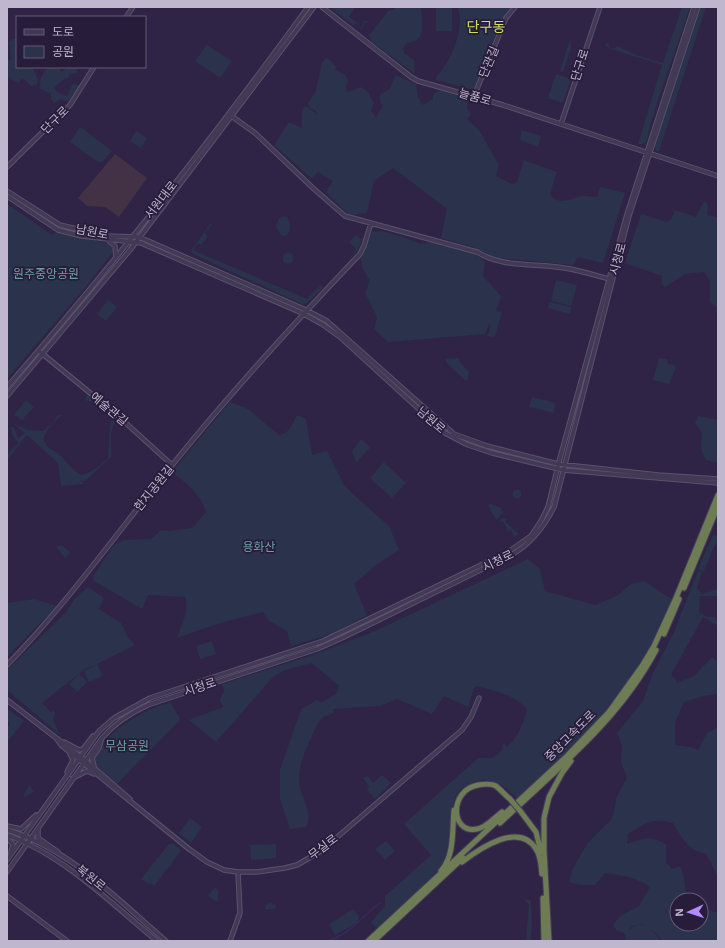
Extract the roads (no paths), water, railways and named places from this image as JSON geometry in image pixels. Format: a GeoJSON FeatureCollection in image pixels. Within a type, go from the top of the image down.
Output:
{"type":"FeatureCollection","features":[{"type":"Feature","properties":{"kind":"highway","name":"중앙고속도로"},"geometry":{"type":"LineString","coordinates":[[368,941],[487,831],[523,795],[595,728],[642,666],[663,628],[718,495]]}},
{"type":"Feature","properties":{"kind":"highway","name":"중앙고속도로"},"geometry":{"type":"LineString","coordinates":[[374,941],[585,743],[625,699],[650,662],[669,623],[718,506]]}},
{"type":"Feature","properties":{"kind":"highway"},"geometry":{"type":"LineString","coordinates":[[543,876],[544,818],[549,797],[562,773],[585,743]]}},
{"type":"Feature","properties":{"kind":"highway"},"geometry":{"type":"LineString","coordinates":[[431,882],[443,868],[448,859],[452,840],[454,807],[460,793],[472,784],[489,782],[502,788],[510,799]]}},
{"type":"Feature","properties":{"kind":"highway"},"geometry":{"type":"LineString","coordinates":[[523,795],[484,827],[470,829],[464,826],[456,815],[458,799],[468,788],[489,784],[495,786],[510,799],[522,811],[538,831],[544,850]]}},
{"type":"Feature","properties":{"kind":"highway"},"geometry":{"type":"LineString","coordinates":[[522,811],[532,825],[539,841],[549,941]]}},
{"type":"Feature","properties":{"kind":"highway"},"geometry":{"type":"LineString","coordinates":[[450,871],[481,848],[498,841],[514,837],[527,840],[536,849],[543,876]]}},
{"type":"Feature","properties":{"kind":"highway"},"geometry":{"type":"LineString","coordinates":[[544,941],[545,902]]}},
{"type":"Feature","properties":{"kind":"street"},"geometry":{"type":"LineString","coordinates":[[127,16],[133,7]]}},
{"type":"Feature","properties":{"kind":"street","name":"서원대로"},"geometry":{"type":"LineString","coordinates":[[7,396],[44,355],[136,242],[308,7]]}},
{"type":"Feature","properties":{"kind":"street","name":"서원대로"},"geometry":{"type":"LineString","coordinates":[[258,76],[314,7]]}},
{"type":"Feature","properties":{"kind":"street","name":"늘품로"},"geometry":{"type":"LineString","coordinates":[[322,7],[411,78],[474,96],[718,176]]}},
{"type":"Feature","properties":{"kind":"street","name":"단관길"},"geometry":{"type":"LineString","coordinates":[[474,96],[506,18],[515,7]]}},
{"type":"Feature","properties":{"kind":"street","name":"단구로"},"geometry":{"type":"LineString","coordinates":[[561,124],[600,7]]}},
{"type":"Feature","properties":{"kind":"street","name":"시청로"},"geometry":{"type":"LineString","coordinates":[[532,537],[546,512],[610,279],[694,7]]}},
{"type":"Feature","properties":{"kind":"street","name":"시청로"},"geometry":{"type":"LineString","coordinates":[[648,153],[698,7]]}},
{"type":"Feature","properties":{"kind":"street","name":"단구로"},"geometry":{"type":"LineString","coordinates":[[7,167],[70,106],[93,68]]}},
{"type":"Feature","properties":{"kind":"street"},"geometry":{"type":"LineString","coordinates":[[230,114],[255,133],[345,216],[371,223],[360,254],[306,310]]}},
{"type":"Feature","properties":{"kind":"street","name":"서원대로"},"geometry":{"type":"LineString","coordinates":[[7,387],[39,351],[130,241],[202,151]]}},
{"type":"Feature","properties":{"kind":"street","name":"남원로"},"geometry":{"type":"LineString","coordinates":[[7,191],[60,225],[107,236],[139,237],[306,310],[327,321],[375,362],[453,435],[487,446],[558,464],[718,483]]}},
{"type":"Feature","properties":{"kind":"street","name":"남원로"},"geometry":{"type":"LineString","coordinates":[[7,196],[58,230],[104,240],[136,242],[182,260],[302,313],[328,328],[372,366],[419,410],[468,445],[492,453],[563,470],[674,478],[718,479]]}},
{"type":"Feature","properties":{"kind":"street","name":"시청로"},"geometry":{"type":"LineString","coordinates":[[371,223],[477,252],[493,260],[564,268],[610,279]]}},
{"type":"Feature","properties":{"kind":"street"},"geometry":{"type":"LineString","coordinates":[[104,240],[114,244],[116,248],[116,257]]}},
{"type":"Feature","properties":{"kind":"street"},"geometry":{"type":"LineString","coordinates":[[182,260],[185,256]]}},
{"type":"Feature","properties":{"kind":"street","name":"한지공원길"},"geometry":{"type":"LineString","coordinates":[[7,665],[65,601],[172,465],[233,391],[306,310]]}},
{"type":"Feature","properties":{"kind":"street","name":"예술관길"},"geometry":{"type":"LineString","coordinates":[[39,351],[117,415],[172,465]]}},
{"type":"Feature","properties":{"kind":"street"},"geometry":{"type":"LineString","coordinates":[[372,366],[375,362]]}},
{"type":"Feature","properties":{"kind":"street","name":"시청로"},"geometry":{"type":"LineString","coordinates":[[8,858],[98,734],[114,718],[134,705],[170,691],[323,641],[511,555],[532,537],[546,521],[554,507],[587,366]]}},
{"type":"Feature","properties":{"kind":"street","name":"시청로"},"geometry":{"type":"LineString","coordinates":[[7,872],[72,778],[102,738],[116,724],[136,710],[317,649],[424,595]]}},
{"type":"Feature","properties":{"kind":"street"},"geometry":{"type":"LineString","coordinates":[[170,691],[172,697]]}},
{"type":"Feature","properties":{"kind":"street","name":"무실로"},"geometry":{"type":"LineString","coordinates":[[7,700],[56,738],[173,837],[207,862],[224,870],[238,872],[285,868],[297,865],[321,851],[462,730],[471,716],[479,698]]}},
{"type":"Feature","properties":{"kind":"street"},"geometry":{"type":"LineString","coordinates":[[68,775],[67,772],[73,760],[61,743],[67,742],[79,750],[83,748],[93,736],[98,734]]}},
{"type":"Feature","properties":{"kind":"street"},"geometry":{"type":"LineString","coordinates":[[97,770],[93,764],[92,758],[99,748],[102,738]]}},
{"type":"Feature","properties":{"kind":"street","name":"무실로"},"geometry":{"type":"LineString","coordinates":[[84,762],[97,770],[133,803]]}},
{"type":"Feature","properties":{"kind":"street"},"geometry":{"type":"LineString","coordinates":[[72,778],[87,771],[103,779]]}},
{"type":"Feature","properties":{"kind":"street"},"geometry":{"type":"LineString","coordinates":[[7,826],[21,828],[39,814]]}},
{"type":"Feature","properties":{"kind":"street"},"geometry":{"type":"LineString","coordinates":[[44,818],[38,830],[38,838],[53,847],[62,856]]}},
{"type":"Feature","properties":{"kind":"street","name":"북원로"},"geometry":{"type":"LineString","coordinates":[[7,830],[24,835],[62,856],[86,874],[166,941]]}},
{"type":"Feature","properties":{"kind":"street"},"geometry":{"type":"LineString","coordinates":[[7,836],[13,844],[8,858]]}},
{"type":"Feature","properties":{"kind":"street","name":"북원로"},"geometry":{"type":"LineString","coordinates":[[7,836],[21,840],[61,862],[157,941]]}},
{"type":"Feature","properties":{"kind":"street"},"geometry":{"type":"LineString","coordinates":[[230,941],[240,913],[238,872]]}},
{"type":"Feature","properties":{"kind":"street"},"geometry":{"type":"LineString","coordinates":[[7,896],[68,941]]}},
{"type":"Feature","properties":{"kind":"waterway"},"geometry":{"type":"LineString","coordinates":[[327,941],[349,930],[380,903]]}},
{"type":"Feature","properties":{"kind":"district","name":"단구동"},"geometry":{"type":"Point","coordinates":[486,27]}},
{"type":"Feature","properties":{"kind":"park label","name":"원주중앙공원"},"geometry":{"type":"Point","coordinates":[46,274]}},
{"type":"Feature","properties":{"kind":"park label","name":"용화산"},"geometry":{"type":"Point","coordinates":[259,547]}},
{"type":"Feature","properties":{"kind":"park label","name":"무삼공원"},"geometry":{"type":"Point","coordinates":[127,746]}}]}
